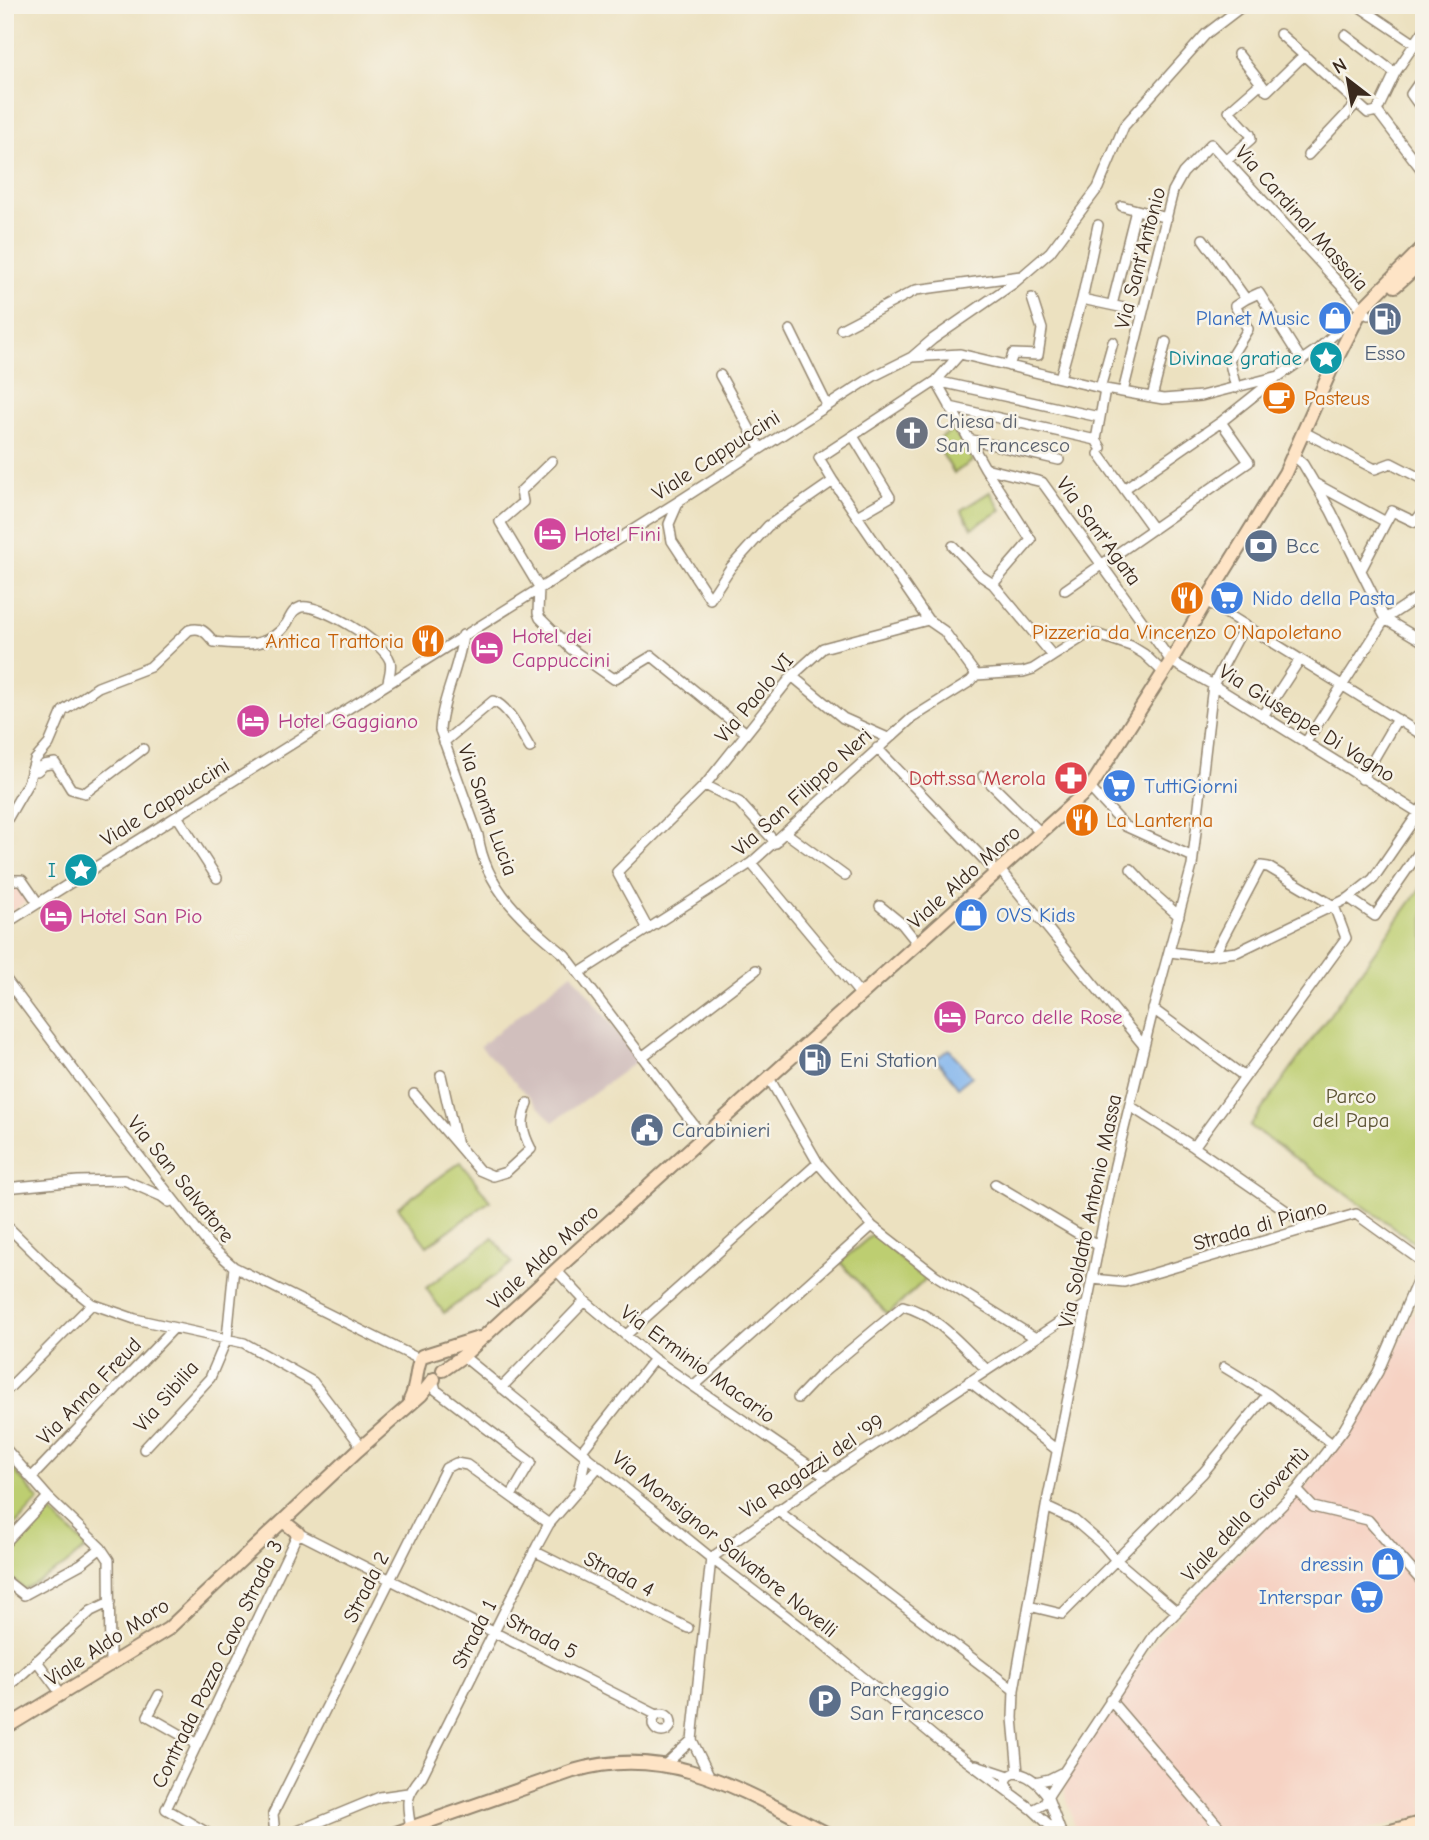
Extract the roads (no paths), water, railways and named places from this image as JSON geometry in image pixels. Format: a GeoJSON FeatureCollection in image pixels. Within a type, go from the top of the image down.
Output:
{"type":"FeatureCollection","features":[{"type":"Feature","properties":{"kind":"main road","name":"Viale Aldo Moro"},"geometry":{"type":"LineString","coordinates":[[5,1728],[168,1629],[437,1376],[486,1336],[1090,788],[1171,662],[1294,456],[1343,347],[1365,312],[1419,257]]}},
{"type":"Feature","properties":{"kind":"main road","name":"Viale Aldo Moro"},"geometry":{"type":"LineString","coordinates":[[407,1407],[415,1391],[422,1362],[486,1336]]}},
{"type":"Feature","properties":{"kind":"main road"},"geometry":{"type":"LineString","coordinates":[[440,1358],[437,1376],[425,1379],[422,1362],[440,1358]]}},
{"type":"Feature","properties":{"kind":"main road"},"geometry":{"type":"LineString","coordinates":[[283,1521],[298,1533]]}},
{"type":"Feature","properties":{"kind":"main road"},"geometry":{"type":"LineString","coordinates":[[390,1835],[587,1767],[616,1762],[666,1764],[710,1777],[740,1789],[830,1835]]}},
{"type":"Feature","properties":{"kind":"main road"},"geometry":{"type":"LineString","coordinates":[[1376,1835],[1424,1822]]}},
{"type":"Feature","properties":{"kind":"street"},"geometry":{"type":"LineString","coordinates":[[912,357],[1022,276],[1050,252],[1098,188],[1124,126],[1206,34],[1244,5]]}},
{"type":"Feature","properties":{"kind":"street"},"geometry":{"type":"LineString","coordinates":[[1357,5],[1424,50]]}},
{"type":"Feature","properties":{"kind":"street"},"geometry":{"type":"LineString","coordinates":[[1377,111],[1395,73],[1424,30]]}},
{"type":"Feature","properties":{"kind":"street"},"geometry":{"type":"LineString","coordinates":[[1280,34],[1368,113],[1377,111]]}},
{"type":"Feature","properties":{"kind":"street"},"geometry":{"type":"LineString","coordinates":[[1345,35],[1395,73]]}},
{"type":"Feature","properties":{"kind":"street"},"geometry":{"type":"LineString","coordinates":[[1238,54],[1267,91],[1304,55]]}},
{"type":"Feature","properties":{"kind":"street"},"geometry":{"type":"LineString","coordinates":[[1226,161],[1251,139],[1250,134],[1228,111],[1261,83]]}},
{"type":"Feature","properties":{"kind":"street"},"geometry":{"type":"LineString","coordinates":[[1421,86],[1411,94],[1424,112]]}},
{"type":"Feature","properties":{"kind":"street"},"geometry":{"type":"LineString","coordinates":[[1308,155],[1357,103]]}},
{"type":"Feature","properties":{"kind":"street"},"geometry":{"type":"LineString","coordinates":[[1377,111],[1424,173]]}},
{"type":"Feature","properties":{"kind":"street","name":"Via Cardinal Massaia"},"geometry":{"type":"LineString","coordinates":[[1211,144],[1365,312]]}},
{"type":"Feature","properties":{"kind":"street","name":"Via Sant'Antonio"},"geometry":{"type":"LineString","coordinates":[[1123,393],[1173,191],[1183,173],[1211,144]]}},
{"type":"Feature","properties":{"kind":"street"},"geometry":{"type":"LineString","coordinates":[[1122,206],[1167,218]]}},
{"type":"Feature","properties":{"kind":"street"},"geometry":{"type":"LineString","coordinates":[[1112,305],[1136,210]]}},
{"type":"Feature","properties":{"kind":"street"},"geometry":{"type":"LineString","coordinates":[[1060,378],[1082,299],[1098,225]]}},
{"type":"Feature","properties":{"kind":"street"},"geometry":{"type":"LineString","coordinates":[[1203,239],[1246,299]]}},
{"type":"Feature","properties":{"kind":"street"},"geometry":{"type":"LineString","coordinates":[[1419,257],[1424,283]]}},
{"type":"Feature","properties":{"kind":"street"},"geometry":{"type":"LineString","coordinates":[[841,329],[916,290],[1022,276]]}},
{"type":"Feature","properties":{"kind":"street"},"geometry":{"type":"LineString","coordinates":[[1236,388],[1229,360],[1248,329],[1235,306],[1259,293],[1301,361]]}},
{"type":"Feature","properties":{"kind":"street"},"geometry":{"type":"LineString","coordinates":[[1009,366],[1013,354],[1038,355],[1042,329],[1032,298]]}},
{"type":"Feature","properties":{"kind":"street"},"geometry":{"type":"LineString","coordinates":[[1082,299],[1143,312]]}},
{"type":"Feature","properties":{"kind":"street","name":"Viale Cappuccini"},"geometry":{"type":"LineString","coordinates":[[5,924],[679,501],[827,405],[874,376],[912,357],[960,354],[1123,393],[1163,399],[1201,396],[1279,376],[1365,312]]}},
{"type":"Feature","properties":{"kind":"street"},"geometry":{"type":"LineString","coordinates":[[790,330],[827,405]]}},
{"type":"Feature","properties":{"kind":"street"},"geometry":{"type":"LineString","coordinates":[[1113,342],[1099,417],[1099,447],[1124,489],[1153,529]]}},
{"type":"Feature","properties":{"kind":"street"},"geometry":{"type":"LineString","coordinates":[[1152,397],[1166,342]]}},
{"type":"Feature","properties":{"kind":"street"},"geometry":{"type":"LineString","coordinates":[[1318,348],[1332,345],[1343,347]]}},
{"type":"Feature","properties":{"kind":"street"},"geometry":{"type":"LineString","coordinates":[[960,354],[936,381],[819,458],[928,620],[944,631],[976,676]]}},
{"type":"Feature","properties":{"kind":"street"},"geometry":{"type":"LineString","coordinates":[[720,375],[760,448]]}},
{"type":"Feature","properties":{"kind":"street"},"geometry":{"type":"LineString","coordinates":[[1124,489],[1221,422],[1279,376]]}},
{"type":"Feature","properties":{"kind":"street"},"geometry":{"type":"LineString","coordinates":[[936,381],[1099,417]]}},
{"type":"Feature","properties":{"kind":"street"},"geometry":{"type":"LineString","coordinates":[[936,381],[985,468],[1031,540],[993,584]]}},
{"type":"Feature","properties":{"kind":"street"},"geometry":{"type":"LineString","coordinates":[[950,408],[1099,447]]}},
{"type":"Feature","properties":{"kind":"street"},"geometry":{"type":"LineString","coordinates":[[1065,590],[1249,462],[1221,422]]}},
{"type":"Feature","properties":{"kind":"street"},"geometry":{"type":"LineString","coordinates":[[1304,432],[1375,469],[1391,463],[1424,480]]}},
{"type":"Feature","properties":{"kind":"street"},"geometry":{"type":"LineString","coordinates":[[853,436],[890,497],[857,516]]}},
{"type":"Feature","properties":{"kind":"street"},"geometry":{"type":"LineString","coordinates":[[968,439],[1059,460]]}},
{"type":"Feature","properties":{"kind":"street"},"geometry":{"type":"LineString","coordinates":[[1294,456],[1303,464],[1314,483],[1362,570],[1385,619],[1424,642]]}},
{"type":"Feature","properties":{"kind":"street"},"geometry":{"type":"LineString","coordinates":[[552,461],[521,491],[523,502],[500,522],[539,587],[540,618],[571,649],[614,679],[652,656],[746,732]]}},
{"type":"Feature","properties":{"kind":"street","name":"Via Sant'Agata"},"geometry":{"type":"LineString","coordinates":[[985,468],[1042,482],[1171,662]]}},
{"type":"Feature","properties":{"kind":"street"},"geometry":{"type":"LineString","coordinates":[[679,501],[669,524],[672,541],[710,599],[731,567],[768,526],[833,481]]}},
{"type":"Feature","properties":{"kind":"street"},"geometry":{"type":"LineString","coordinates":[[1314,483],[1386,522]]}},
{"type":"Feature","properties":{"kind":"street"},"geometry":{"type":"LineString","coordinates":[[1362,570],[1392,511],[1415,522],[1424,510]]}},
{"type":"Feature","properties":{"kind":"street"},"geometry":{"type":"LineString","coordinates":[[953,546],[981,576],[993,584],[1053,656]]}},
{"type":"Feature","properties":{"kind":"street"},"geometry":{"type":"LineString","coordinates":[[1306,742],[1385,619],[1424,593]]}},
{"type":"Feature","properties":{"kind":"street"},"geometry":{"type":"LineString","coordinates":[[1206,601],[1424,736]]}},
{"type":"Feature","properties":{"kind":"street"},"geometry":{"type":"LineString","coordinates":[[5,823],[28,783],[35,760],[48,744],[63,711],[98,687],[157,662],[189,630],[202,629],[214,642],[248,645],[271,640],[286,624],[294,610],[303,606],[319,611],[382,647],[391,662],[388,682]]}},
{"type":"Feature","properties":{"kind":"street","name":"Via Paolo VI"},"geometry":{"type":"LineString","coordinates":[[648,929],[617,872],[705,785],[792,676],[823,648],[928,620]]}},
{"type":"Feature","properties":{"kind":"street"},"geometry":{"type":"LineString","coordinates":[[1213,685],[1245,625]]}},
{"type":"Feature","properties":{"kind":"street","name":"Via San Filippo Neri"},"geometry":{"type":"LineString","coordinates":[[579,973],[751,863],[912,718],[976,676],[1034,669],[1088,634],[1096,634],[1131,646],[1164,673]]}},
{"type":"Feature","properties":{"kind":"street","name":"Via Santa Lucia"},"geometry":{"type":"LineString","coordinates":[[463,635],[460,657],[441,716],[440,730],[492,881],[503,898],[565,955],[703,1137]]}},
{"type":"Feature","properties":{"kind":"street"},"geometry":{"type":"LineString","coordinates":[[1263,716],[1300,659]]}},
{"type":"Feature","properties":{"kind":"street","name":"Via Giuseppe Di Vagno"},"geometry":{"type":"LineString","coordinates":[[1171,662],[1213,685],[1362,779],[1422,811]]}},
{"type":"Feature","properties":{"kind":"street"},"geometry":{"type":"LineString","coordinates":[[792,676],[843,718],[888,738]]}},
{"type":"Feature","properties":{"kind":"street","name":"Via Soldato Antonio Massa"},"geometry":{"type":"LineString","coordinates":[[1010,1793],[1006,1784],[1013,1774],[1014,1690],[1046,1507],[1115,1165],[1193,857],[1213,685]]}},
{"type":"Feature","properties":{"kind":"street"},"geometry":{"type":"LineString","coordinates":[[444,743],[493,701],[499,703],[511,718],[530,748]]}},
{"type":"Feature","properties":{"kind":"street"},"geometry":{"type":"LineString","coordinates":[[1362,779],[1398,719]]}},
{"type":"Feature","properties":{"kind":"street"},"geometry":{"type":"LineString","coordinates":[[877,748],[999,872],[1144,1046]]}},
{"type":"Feature","properties":{"kind":"street"},"geometry":{"type":"LineString","coordinates":[[31,771],[55,763],[71,789],[85,793],[143,749]]}},
{"type":"Feature","properties":{"kind":"street"},"geometry":{"type":"LineString","coordinates":[[983,776],[1041,833]]}},
{"type":"Feature","properties":{"kind":"street"},"geometry":{"type":"LineString","coordinates":[[705,785],[739,802],[775,843]]}},
{"type":"Feature","properties":{"kind":"street"},"geometry":{"type":"LineString","coordinates":[[1090,788],[1125,826],[1193,857]]}},
{"type":"Feature","properties":{"kind":"street"},"geometry":{"type":"LineString","coordinates":[[1170,952],[1202,956],[1237,952],[1349,898],[1373,879],[1422,811]]}},
{"type":"Feature","properties":{"kind":"street"},"geometry":{"type":"LineString","coordinates":[[177,816],[218,878]]}},
{"type":"Feature","properties":{"kind":"street"},"geometry":{"type":"LineString","coordinates":[[786,833],[845,876]]}},
{"type":"Feature","properties":{"kind":"street"},"geometry":{"type":"LineString","coordinates":[[1349,898],[1375,916],[1424,845]]}},
{"type":"Feature","properties":{"kind":"street"},"geometry":{"type":"LineString","coordinates":[[751,863],[861,995]]}},
{"type":"Feature","properties":{"kind":"street"},"geometry":{"type":"LineString","coordinates":[[1194,1147],[1346,938],[1334,906],[1268,867],[1261,866],[1214,955]]}},
{"type":"Feature","properties":{"kind":"street"},"geometry":{"type":"LineString","coordinates":[[1131,869],[1179,916]]}},
{"type":"Feature","properties":{"kind":"street"},"geometry":{"type":"LineString","coordinates":[[5,880],[22,880],[38,903]]}},
{"type":"Feature","properties":{"kind":"street"},"geometry":{"type":"LineString","coordinates":[[880,906],[902,924],[918,944]]}},
{"type":"Feature","properties":{"kind":"street"},"geometry":{"type":"LineString","coordinates":[[642,1057],[756,970]]}},
{"type":"Feature","properties":{"kind":"street","name":"Via San Salvatore"},"geometry":{"type":"LineString","coordinates":[[5,978],[208,1244],[234,1267],[422,1362]]}},
{"type":"Feature","properties":{"kind":"street"},"geometry":{"type":"LineString","coordinates":[[1153,1009],[1245,1077]]}},
{"type":"Feature","properties":{"kind":"street"},"geometry":{"type":"LineString","coordinates":[[440,1076],[456,1143]]}},
{"type":"Feature","properties":{"kind":"street"},"geometry":{"type":"LineString","coordinates":[[769,1078],[818,1163],[872,1226],[935,1275],[1034,1337]]}},
{"type":"Feature","properties":{"kind":"street"},"geometry":{"type":"LineString","coordinates":[[414,1094],[479,1170],[493,1177],[506,1172],[531,1149],[522,1128],[522,1119],[528,1103]]}},
{"type":"Feature","properties":{"kind":"street"},"geometry":{"type":"LineString","coordinates":[[1130,1106],[1311,1228]]}},
{"type":"Feature","properties":{"kind":"street"},"geometry":{"type":"LineString","coordinates":[[626,1335],[818,1163]]}},
{"type":"Feature","properties":{"kind":"street"},"geometry":{"type":"LineString","coordinates":[[5,1188],[124,1180],[161,1196],[180,1210]]}},
{"type":"Feature","properties":{"kind":"street"},"geometry":{"type":"LineString","coordinates":[[995,1184],[1100,1246]]}},
{"type":"Feature","properties":{"kind":"street","name":"Strada di Piano"},"geometry":{"type":"LineString","coordinates":[[1092,1279],[1124,1282],[1356,1214],[1424,1264]]}},
{"type":"Feature","properties":{"kind":"street"},"geometry":{"type":"LineString","coordinates":[[5,1224],[62,1280],[92,1304],[174,1328],[244,1343],[313,1382],[362,1447]]}},
{"type":"Feature","properties":{"kind":"street"},"geometry":{"type":"LineString","coordinates":[[694,1386],[872,1226]]}},
{"type":"Feature","properties":{"kind":"street","name":"Viale della Gioventù"},"geometry":{"type":"LineString","coordinates":[[1033,1810],[1040,1807],[1048,1797],[1155,1634],[1297,1490],[1344,1429],[1378,1372],[1424,1264]]}},
{"type":"Feature","properties":{"kind":"street","name":"Via Sibilia"},"geometry":{"type":"LineString","coordinates":[[144,1448],[210,1378],[227,1338],[234,1267]]}},
{"type":"Feature","properties":{"kind":"street","name":"Via Erminio Macario"},"geometry":{"type":"LineString","coordinates":[[556,1270],[585,1301],[654,1359],[826,1477]]}},
{"type":"Feature","properties":{"kind":"street"},"geometry":{"type":"LineString","coordinates":[[501,1388],[585,1301]]}},
{"type":"Feature","properties":{"kind":"street"},"geometry":{"type":"LineString","coordinates":[[5,1392],[92,1304]]}},
{"type":"Feature","properties":{"kind":"street","name":"Via Ragazzi del '99"},"geometry":{"type":"LineString","coordinates":[[711,1558],[777,1510],[1087,1304]]}},
{"type":"Feature","properties":{"kind":"street"},"geometry":{"type":"LineString","coordinates":[[798,1398],[902,1306],[915,1309],[943,1329],[986,1369]]}},
{"type":"Feature","properties":{"kind":"street","name":"Via Anna Freud"},"geometry":{"type":"LineString","coordinates":[[31,1478],[174,1328]]}},
{"type":"Feature","properties":{"kind":"street","name":"Via Monsignor Salvatore Novelli"},"geometry":{"type":"LineString","coordinates":[[463,1356],[711,1558],[822,1643],[964,1760],[1033,1810],[1061,1835]]}},
{"type":"Feature","properties":{"kind":"street"},"geometry":{"type":"LineString","coordinates":[[579,1489],[584,1453],[654,1359]]}},
{"type":"Feature","properties":{"kind":"street"},"geometry":{"type":"LineString","coordinates":[[1224,1367],[1268,1394],[1332,1444]]}},
{"type":"Feature","properties":{"kind":"street"},"geometry":{"type":"LineString","coordinates":[[437,1376],[436,1390],[531,1462],[510,1496]]}},
{"type":"Feature","properties":{"kind":"street"},"geometry":{"type":"LineString","coordinates":[[969,1381],[1058,1450]]}},
{"type":"Feature","properties":{"kind":"street"},"geometry":{"type":"LineString","coordinates":[[1029,1606],[1062,1614],[1203,1473],[1268,1394]]}},
{"type":"Feature","properties":{"kind":"street"},"geometry":{"type":"LineString","coordinates":[[5,1448],[48,1497],[101,1548],[109,1560],[110,1666]]}},
{"type":"Feature","properties":{"kind":"street","name":"Strada 2"},"geometry":{"type":"LineString","coordinates":[[275,1835],[272,1814],[446,1468],[456,1463],[467,1465],[549,1524]]}},
{"type":"Feature","properties":{"kind":"street","name":"Strada 1"},"geometry":{"type":"LineString","coordinates":[[408,1793],[422,1776],[549,1524],[599,1466]]}},
{"type":"Feature","properties":{"kind":"street"},"geometry":{"type":"LineString","coordinates":[[1297,1490],[1312,1507],[1368,1520],[1424,1584]]}},
{"type":"Feature","properties":{"kind":"street"},"geometry":{"type":"LineString","coordinates":[[5,1543],[48,1497]]}},
{"type":"Feature","properties":{"kind":"street"},"geometry":{"type":"LineString","coordinates":[[1046,1507],[1074,1520],[1116,1560],[1178,1612]]}},
{"type":"Feature","properties":{"kind":"street"},"geometry":{"type":"LineString","coordinates":[[777,1510],[1014,1690]]}},
{"type":"Feature","properties":{"kind":"street","name":"Strada 5"},"geometry":{"type":"LineString","coordinates":[[298,1533],[657,1715]]}},
{"type":"Feature","properties":{"kind":"street","name":"Contrada Pozzo Cavo Strada 3"},"geometry":{"type":"LineString","coordinates":[[211,1835],[166,1809],[298,1533]]}},
{"type":"Feature","properties":{"kind":"street"},"geometry":{"type":"LineString","coordinates":[[5,1580],[24,1595],[81,1564],[101,1548]]}},
{"type":"Feature","properties":{"kind":"street","name":"Strada 4"},"geometry":{"type":"LineString","coordinates":[[534,1551],[688,1628]]}},
{"type":"Feature","properties":{"kind":"street"},"geometry":{"type":"LineString","coordinates":[[710,1777],[692,1740],[711,1558]]}},
{"type":"Feature","properties":{"kind":"street"},"geometry":{"type":"LineString","coordinates":[[5,1690],[91,1611],[110,1602]]}},
{"type":"Feature","properties":{"kind":"street"},"geometry":{"type":"LineString","coordinates":[[36,1660],[62,1695]]}},
{"type":"Feature","properties":{"kind":"street"},"geometry":{"type":"LineString","coordinates":[[159,1695],[148,1716],[197,1744]]}},
{"type":"Feature","properties":{"kind":"street"},"geometry":{"type":"LineString","coordinates":[[1110,1700],[1226,1835]]}},
{"type":"Feature","properties":{"kind":"street"},"geometry":{"type":"LineString","coordinates":[[666,1764],[692,1740]]}},
{"type":"Feature","properties":{"kind":"street","name":"Via Monsignor Salvatore Novelli"},"geometry":{"type":"LineString","coordinates":[[964,1760],[1035,1782],[1048,1797]]}},
{"type":"Feature","properties":{"kind":"street"},"geometry":{"type":"LineString","coordinates":[[1035,1782],[1056,1777],[1065,1770]]}},
{"type":"Feature","properties":{"kind":"street"},"geometry":{"type":"LineString","coordinates":[[288,1835],[380,1797],[408,1793],[411,1828]]}},
{"type":"Feature","properties":{"kind":"street"},"geometry":{"type":"LineString","coordinates":[[1048,1797],[1061,1835]]}},
{"type":"Feature","properties":{"kind":"water"},"geometry":{"type":"Polygon","coordinates":[[[949,1049],[972,1076],[958,1087],[936,1059],[949,1049]]]}},
{"type":"Feature","properties":{"kind":"place","name":"Planet Music"},"geometry":{"type":"Point","coordinates":[1335,318]}},
{"type":"Feature","properties":{"kind":"place","name":"Esso"},"geometry":{"type":"Point","coordinates":[1385,319]}},
{"type":"Feature","properties":{"kind":"place","name":"Divinae gratiae"},"geometry":{"type":"Point","coordinates":[1326,358]}},
{"type":"Feature","properties":{"kind":"place","name":"Pasteus"},"geometry":{"type":"Point","coordinates":[1279,398]}},
{"type":"Feature","properties":{"kind":"place","name":"Chiesa di San Francesco"},"geometry":{"type":"Point","coordinates":[912,433]}},
{"type":"Feature","properties":{"kind":"place","name":"Hotel Fini"},"geometry":{"type":"Point","coordinates":[550,534]}},
{"type":"Feature","properties":{"kind":"place","name":"Bcc"},"geometry":{"type":"Point","coordinates":[1261,546]}},
{"type":"Feature","properties":{"kind":"place","name":"Pizzeria da Vincenzo O'Napoletano"},"geometry":{"type":"Point","coordinates":[1187,598]}},
{"type":"Feature","properties":{"kind":"place","name":"Nido della Pasta"},"geometry":{"type":"Point","coordinates":[1227,598]}},
{"type":"Feature","properties":{"kind":"place","name":"Antica Trattoria"},"geometry":{"type":"Point","coordinates":[428,641]}},
{"type":"Feature","properties":{"kind":"place","name":"Hotel dei Cappuccini"},"geometry":{"type":"Point","coordinates":[487,648]}},
{"type":"Feature","properties":{"kind":"place","name":"Hotel Gaggiano"},"geometry":{"type":"Point","coordinates":[253,721]}},
{"type":"Feature","properties":{"kind":"place","name":"Dott.ssa Merola"},"geometry":{"type":"Point","coordinates":[1071,778]}},
{"type":"Feature","properties":{"kind":"place","name":"TuttiGiorni"},"geometry":{"type":"Point","coordinates":[1119,786]}},
{"type":"Feature","properties":{"kind":"place","name":"La Lanterna"},"geometry":{"type":"Point","coordinates":[1082,820]}},
{"type":"Feature","properties":{"kind":"place","name":"I"},"geometry":{"type":"Point","coordinates":[81,870]}},
{"type":"Feature","properties":{"kind":"place","name":"OVS Kids"},"geometry":{"type":"Point","coordinates":[971,915]}},
{"type":"Feature","properties":{"kind":"place","name":"Hotel San Pio"},"geometry":{"type":"Point","coordinates":[56,916]}},
{"type":"Feature","properties":{"kind":"place","name":"Parco delle Rose"},"geometry":{"type":"Point","coordinates":[950,1017]}},
{"type":"Feature","properties":{"kind":"place","name":"Eni Station"},"geometry":{"type":"Point","coordinates":[815,1060]}},
{"type":"Feature","properties":{"kind":"place","name":"Carabinieri"},"geometry":{"type":"Point","coordinates":[647,1130]}},
{"type":"Feature","properties":{"kind":"place","name":"dressin"},"geometry":{"type":"Point","coordinates":[1388,1564]}},
{"type":"Feature","properties":{"kind":"place","name":"Interspar"},"geometry":{"type":"Point","coordinates":[1367,1597]}},
{"type":"Feature","properties":{"kind":"place","name":"Parcheggio San Francesco"},"geometry":{"type":"Point","coordinates":[825,1701]}},
{"type":"Feature","properties":{"kind":"park label","name":"Parco del Papa"},"geometry":{"type":"Point","coordinates":[1351,1108]}}]}
